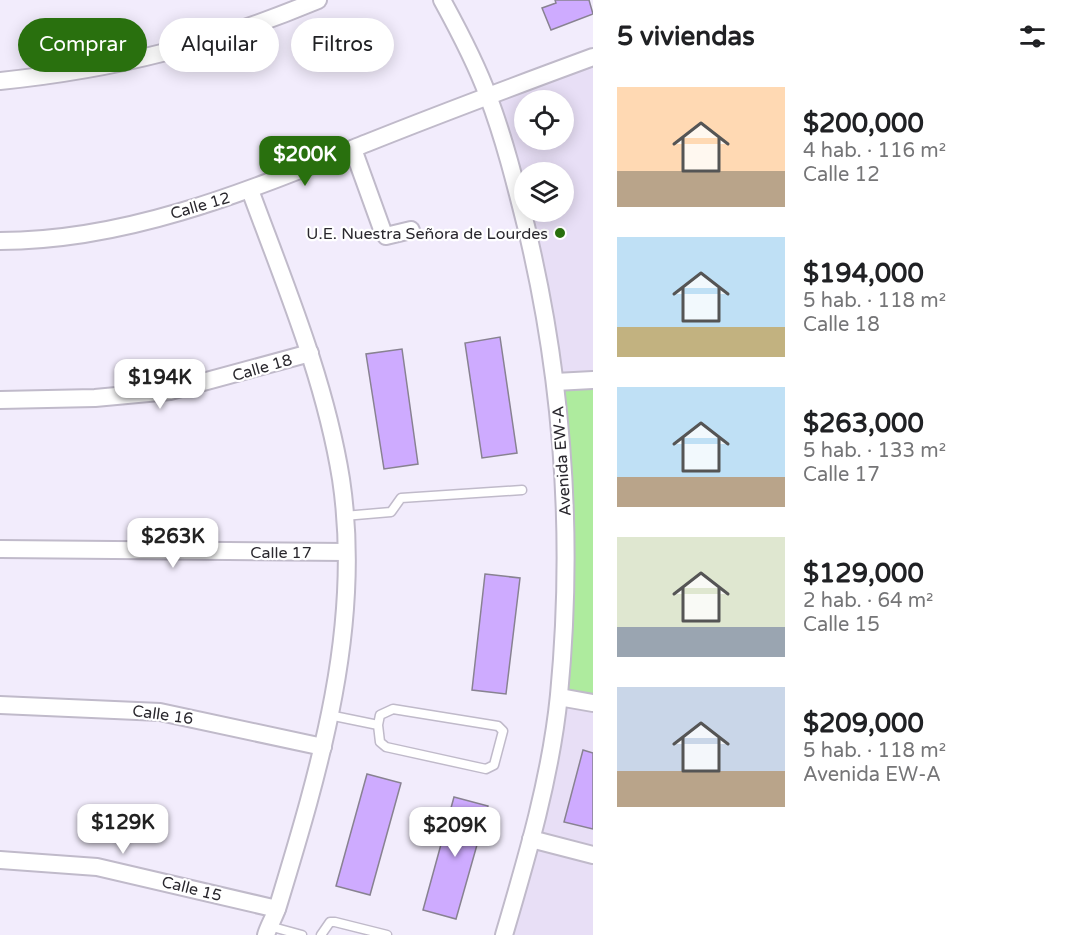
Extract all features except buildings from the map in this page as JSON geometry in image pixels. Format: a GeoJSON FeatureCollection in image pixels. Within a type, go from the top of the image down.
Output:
{"type":"FeatureCollection","features":[{"type":"Feature","properties":{"kind":"street"},"geometry":{"type":"LineString","coordinates":[[0,81],[109,67],[167,53],[220,38],[318,0]]}},
{"type":"Feature","properties":{"kind":"street","name":"Avenida EW-A"},"geometry":{"type":"LineString","coordinates":[[442,0],[488,95],[505,147],[533,255],[555,381],[565,516],[559,697],[531,839],[504,935]]}},
{"type":"Feature","properties":{"kind":"street","name":"Calle 12"},"geometry":{"type":"LineString","coordinates":[[0,241],[91,233],[135,224],[250,190],[488,95],[593,57]]}},
{"type":"Feature","properties":{"kind":"street"},"geometry":{"type":"LineString","coordinates":[[352,149],[383,232],[386,236],[392,236],[411,230]]}},
{"type":"Feature","properties":{"kind":"street"},"geometry":{"type":"LineString","coordinates":[[250,190],[310,354],[330,427],[341,479],[346,552],[344,629],[323,747],[277,909],[267,930]]}},
{"type":"Feature","properties":{"kind":"street","name":"Calle 18"},"geometry":{"type":"LineString","coordinates":[[0,400],[95,398],[160,392],[206,383],[310,354]]}},
{"type":"Feature","properties":{"kind":"street"},"geometry":{"type":"LineString","coordinates":[[555,381],[593,380]]}},
{"type":"Feature","properties":{"kind":"street","name":"Calle 17"},"geometry":{"type":"LineString","coordinates":[[0,549],[346,552]]}},
{"type":"Feature","properties":{"kind":"street"},"geometry":{"type":"LineString","coordinates":[[559,697],[593,703]]}},
{"type":"Feature","properties":{"kind":"street","name":"Calle 16"},"geometry":{"type":"LineString","coordinates":[[0,705],[160,711],[323,747]]}},
{"type":"Feature","properties":{"kind":"street"},"geometry":{"type":"LineString","coordinates":[[531,839],[593,855]]}},
{"type":"Feature","properties":{"kind":"street","name":"Calle 15"},"geometry":{"type":"LineString","coordinates":[[0,860],[97,867],[277,909]]}},
{"type":"Feature","properties":{"kind":"lane"},"geometry":{"type":"LineString","coordinates":[[344,516],[391,512],[401,498],[522,490]]}},
{"type":"Feature","properties":{"kind":"lane"},"geometry":{"type":"LineString","coordinates":[[393,709],[498,726],[503,731],[494,765],[486,769],[386,747],[380,742],[378,725],[380,714],[393,709]]}},
{"type":"Feature","properties":{"kind":"lane"},"geometry":{"type":"LineString","coordinates":[[329,715],[378,725]]}},
{"type":"Feature","properties":{"kind":"lane"},"geometry":{"type":"LineString","coordinates":[[321,935],[330,922],[335,922],[387,935]]}},
{"type":"Feature","properties":{"kind":"lane"},"geometry":{"type":"LineString","coordinates":[[267,930],[302,935]]}},
{"type":"Feature","properties":{"kind":"shaded area","name":"U.E. Nuestra Señora de Lourdes"},"geometry":{"type":"Polygon","coordinates":[[[593,57],[593,380],[555,382],[518,222],[574,222],[574,162],[514,162],[514,206],[488,95],[593,57]]]}},
{"type":"Feature","properties":{"kind":"shaded area"},"geometry":{"type":"Polygon","coordinates":[[[559,697],[593,703],[593,935],[504,935],[559,697]]]}},
{"type":"Feature","properties":{"kind":"green space"},"geometry":{"type":"Polygon","coordinates":[[[593,380],[593,703],[559,697],[563,627],[555,382],[593,380]]]}},
{"type":"Feature","properties":{"kind":"place","name":"U.E. Nuestra Señora de Lourdes"},"geometry":{"type":"Point","coordinates":[560,233]}}]}
